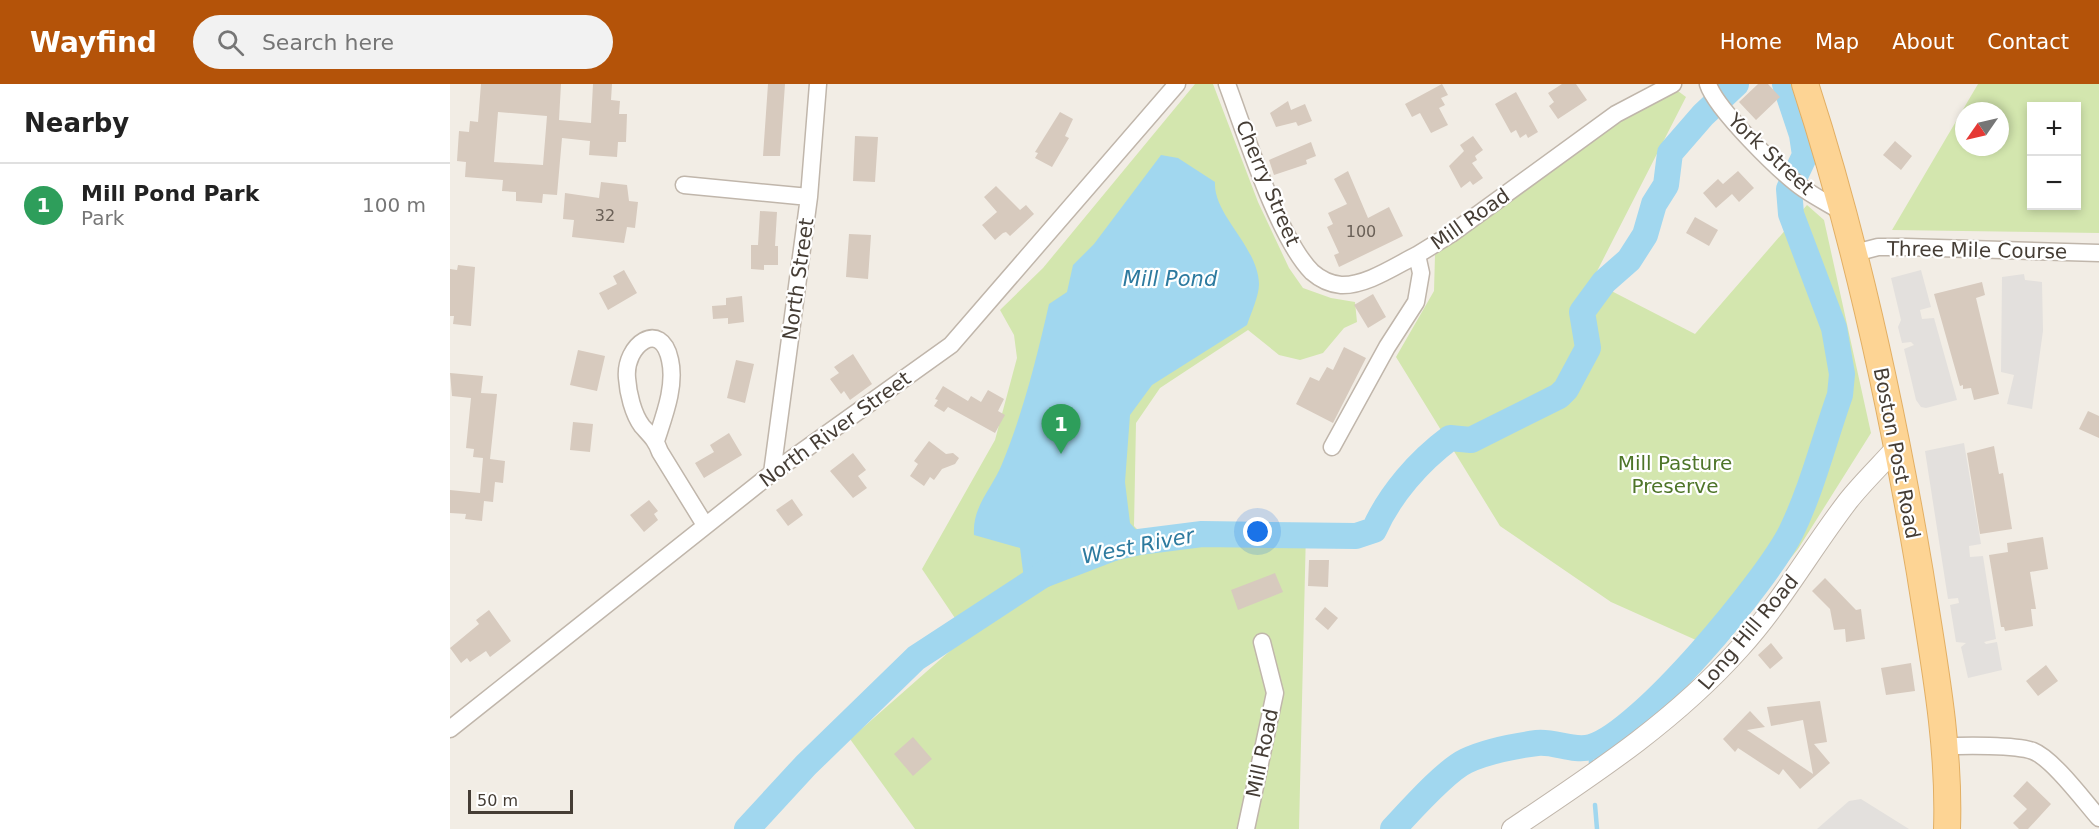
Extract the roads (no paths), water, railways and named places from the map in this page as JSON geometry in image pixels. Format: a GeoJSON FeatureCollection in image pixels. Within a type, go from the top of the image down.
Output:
{"type":"FeatureCollection","features":[{"type":"Feature","properties":{"kind":"main road","name":"Boston Post Road"},"geometry":{"type":"LineString","coordinates":[[1808,95],[1855,253],[1897,447],[1924,600],[1945,747],[1947,829]]}},
{"type":"Feature","properties":{"kind":"street","name":"North Street"},"geometry":{"type":"LineString","coordinates":[[772,473],[809,196],[818,84]]}},
{"type":"Feature","properties":{"kind":"street","name":"North River Street"},"geometry":{"type":"LineString","coordinates":[[450,729],[772,473],[951,345],[1177,84]]}},
{"type":"Feature","properties":{"kind":"street","name":"Cherry Street"},"geometry":{"type":"LineString","coordinates":[[1227,84],[1281,223],[1297,252],[1312,272],[1332,284],[1349,285],[1417,255]]}},
{"type":"Feature","properties":{"kind":"street","name":"Mill Road"},"geometry":{"type":"LineString","coordinates":[[1332,447],[1387,347],[1416,302],[1421,273],[1417,255],[1451,234],[1616,114],[1673,84]]}},
{"type":"Feature","properties":{"kind":"street","name":"York Street"},"geometry":{"type":"LineString","coordinates":[[1709,88],[1728,117],[1803,189],[1844,213]]}},
{"type":"Feature","properties":{"kind":"street"},"geometry":{"type":"LineString","coordinates":[[684,185],[809,196]]}},
{"type":"Feature","properties":{"kind":"street","name":"Three Mile Course"},"geometry":{"type":"LineString","coordinates":[[1855,253],[1878,248],[1906,247],[2099,253]]}},
{"type":"Feature","properties":{"kind":"street"},"geometry":{"type":"LineString","coordinates":[[656,441],[672,381],[670,359],[662,344],[654,339],[647,339],[637,344],[629,356],[627,377],[633,407],[641,424],[656,441],[660,452],[705,525]]}},
{"type":"Feature","properties":{"kind":"street","name":"Long Hill Road"},"geometry":{"type":"LineString","coordinates":[[1512,829],[1622,756],[1673,714],[1718,672],[1781,598],[1854,494],[1897,447]]}},
{"type":"Feature","properties":{"kind":"street","name":"Mill Road"},"geometry":{"type":"LineString","coordinates":[[1246,829],[1275,693],[1262,642]]}},
{"type":"Feature","properties":{"kind":"street"},"geometry":{"type":"LineString","coordinates":[[1945,747],[1966,744],[2034,751],[2056,769],[2099,818]]}},
{"type":"Feature","properties":{"kind":"water","name":"Mill Pond"},"geometry":{"type":"Polygon","coordinates":[[[1161,155],[1178,158],[1215,182],[1216,194],[1221,207],[1257,270],[1259,289],[1247,325],[1152,385],[1130,415],[1125,482],[1130,523],[1138,532],[1139,552],[1035,592],[1024,579],[1020,548],[974,535],[976,515],[998,473],[1017,425],[1049,304],[1067,292],[1073,265],[1094,244],[1161,155]]]}},
{"type":"Feature","properties":{"kind":"waterway","name":"West River"},"geometry":{"type":"LineString","coordinates":[[1104,550],[1139,542],[1202,534],[1356,536],[1374,530],[1388,504],[1406,479],[1450,438],[1471,440],[1559,396],[1566,389],[1588,348],[1582,312],[1604,282],[1629,260],[1645,235],[1654,204],[1666,185],[1670,153],[1703,115],[1736,84]]}},
{"type":"Feature","properties":{"kind":"waterway"},"geometry":{"type":"LineString","coordinates":[[1393,829],[1448,773],[1474,757],[1501,749],[1537,743],[1591,747],[1613,736],[1640,714],[1701,652],[1757,584],[1791,532],[1812,482],[1840,395],[1842,374],[1834,328],[1791,214],[1789,189],[1805,155],[1802,135],[1785,84]]}},
{"type":"Feature","properties":{"kind":"waterway","name":"West River"},"geometry":{"type":"LineString","coordinates":[[747,829],[806,765],[916,658],[1058,565]]}},
{"type":"Feature","properties":{"kind":"waterway"},"geometry":{"type":"LineString","coordinates":[[1591,747],[1591,766]]}},
{"type":"Feature","properties":{"kind":"waterway"},"geometry":{"type":"LineString","coordinates":[[1595,805],[1597,829]]}},
{"type":"Feature","properties":{"kind":"place","name":"Mill Pond Park"},"geometry":{"type":"Point","coordinates":[1061,454]}},
{"type":"Feature","properties":{"kind":"park label","name":"Mill Pasture Preserve"},"geometry":{"type":"Point","coordinates":[1675,474]}}]}
